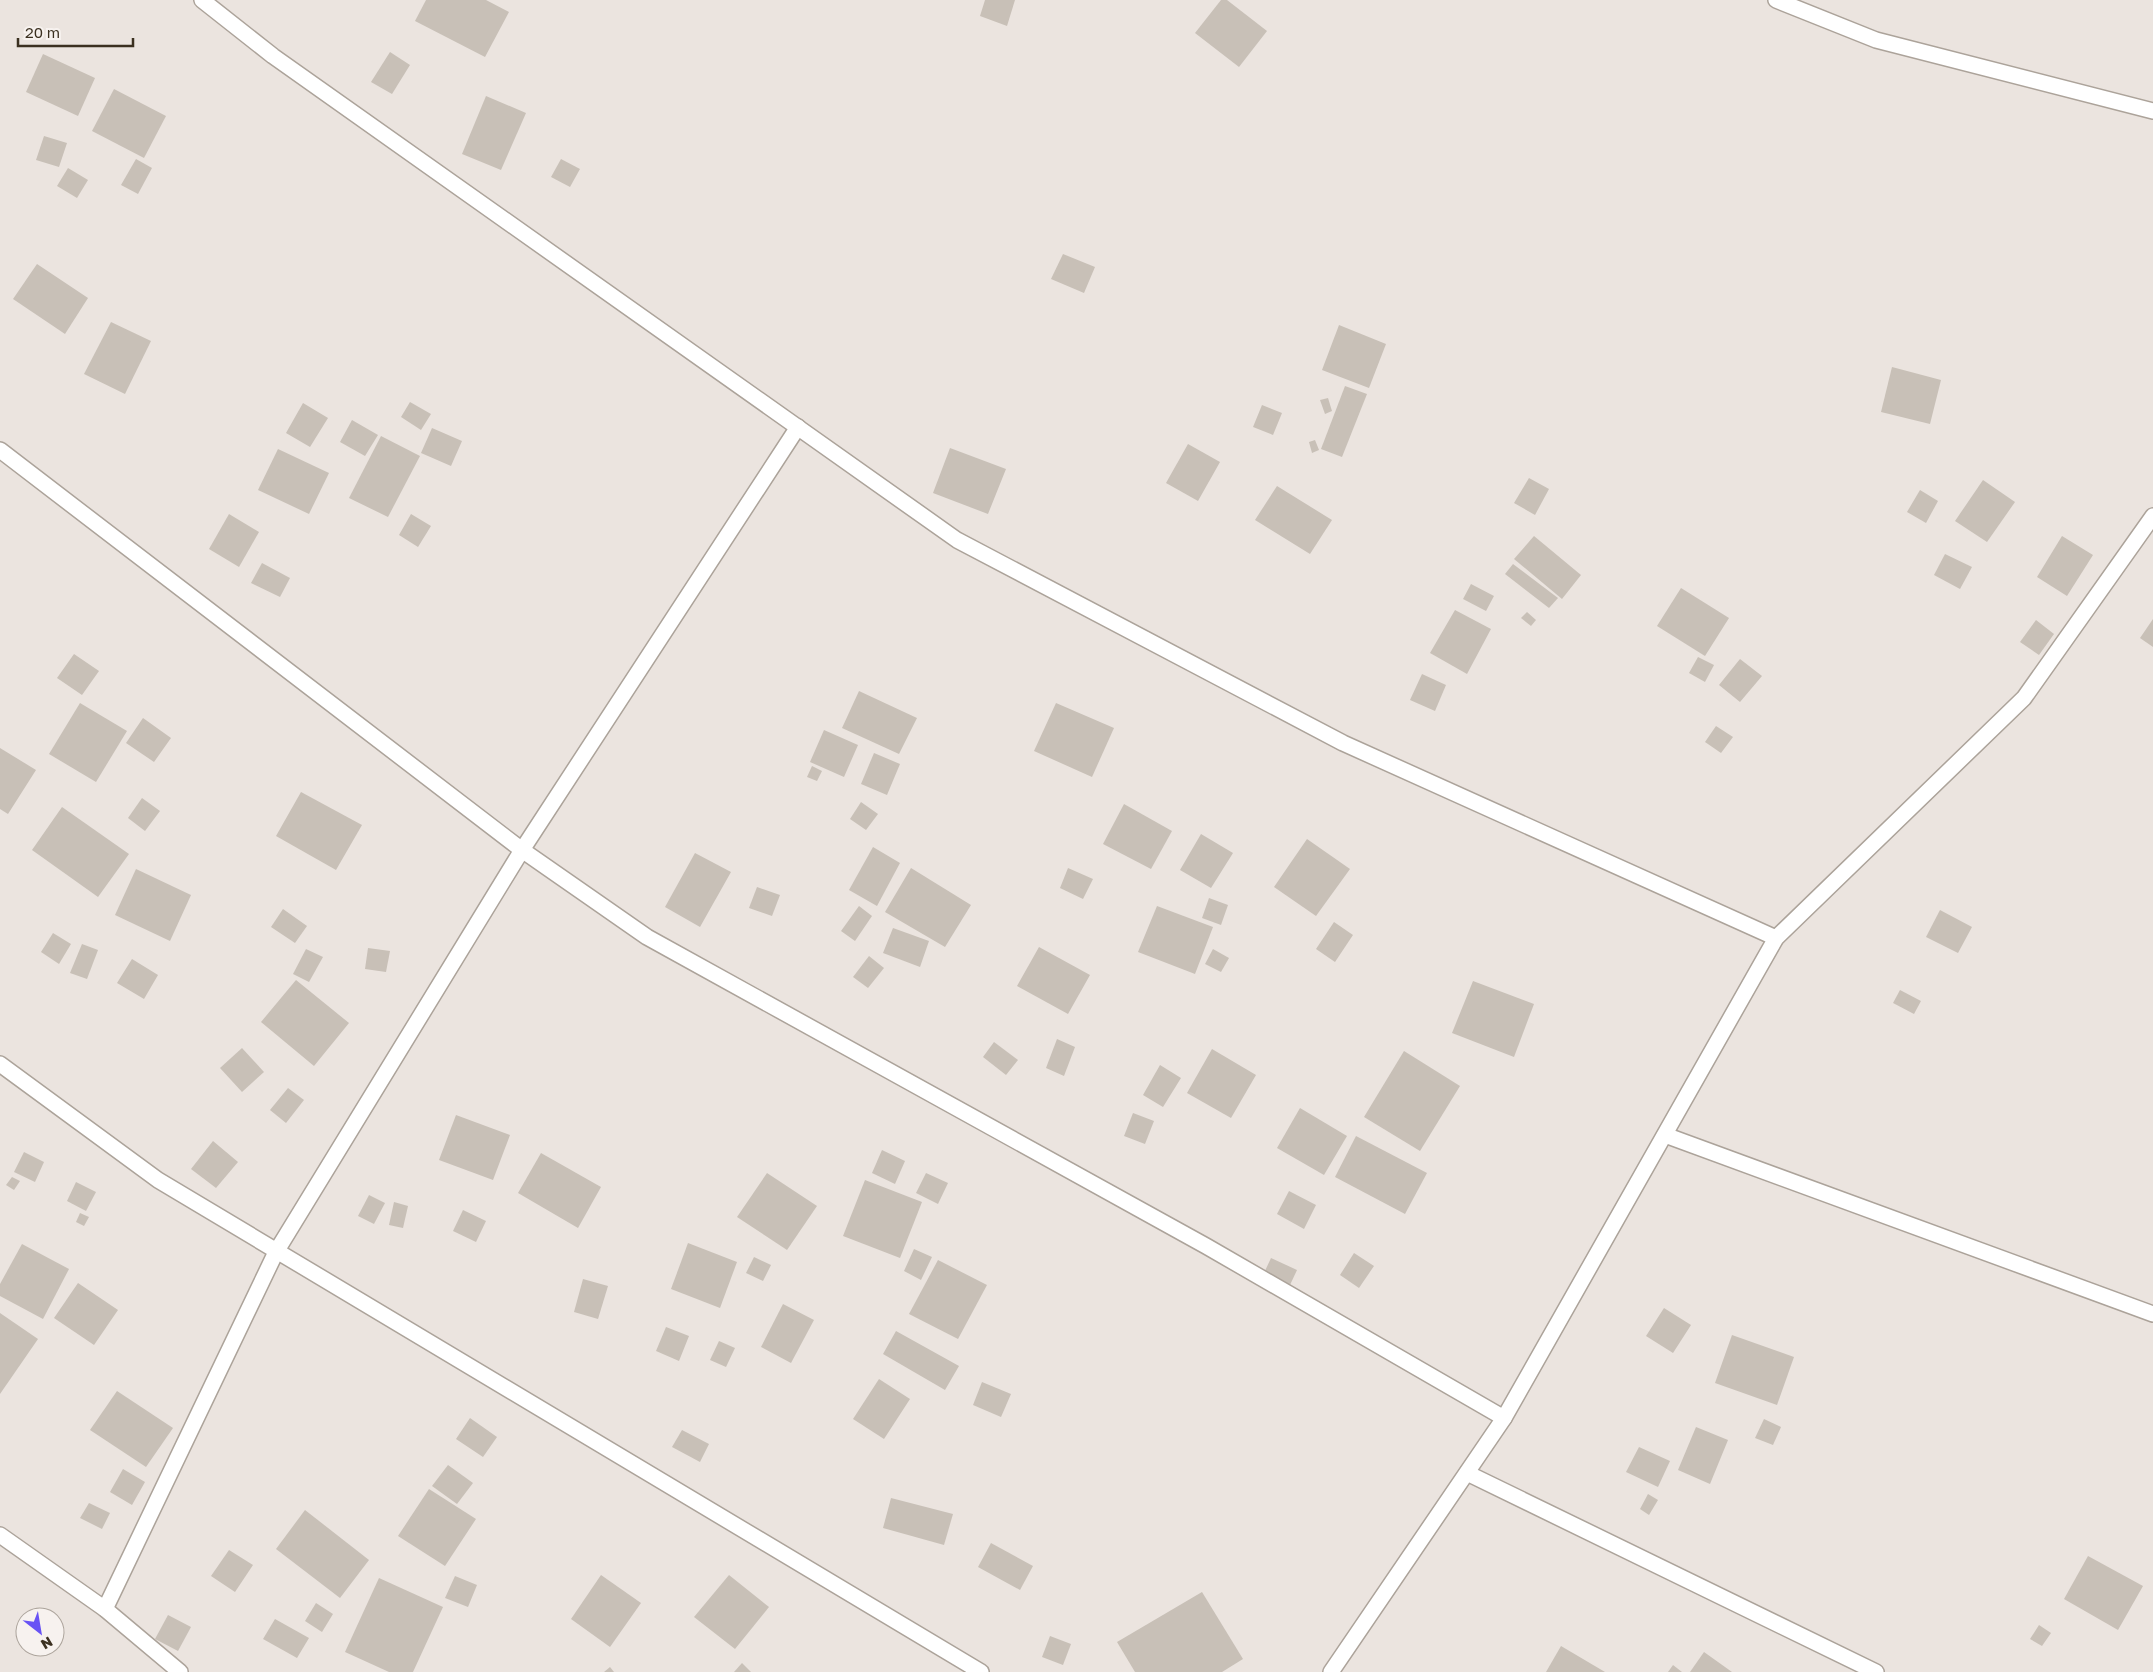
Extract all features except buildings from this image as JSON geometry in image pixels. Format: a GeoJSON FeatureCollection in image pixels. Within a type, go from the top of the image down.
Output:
{"type":"FeatureCollection","features":[{"type":"Feature","properties":{"kind":"street"},"geometry":{"type":"LineString","coordinates":[[202,0],[281,62],[958,540],[1343,744],[1776,938]]}},
{"type":"Feature","properties":{"kind":"street"},"geometry":{"type":"LineString","coordinates":[[214,0],[798,428]]}},
{"type":"Feature","properties":{"kind":"street"},"geometry":{"type":"LineString","coordinates":[[1776,0],[1876,40],[2153,111]]}},
{"type":"Feature","properties":{"kind":"street"},"geometry":{"type":"LineString","coordinates":[[105,1609],[276,1252],[522,850],[798,428]]}},
{"type":"Feature","properties":{"kind":"street"},"geometry":{"type":"LineString","coordinates":[[0,450],[522,850],[647,937],[1206,1246],[1504,1418]]}},
{"type":"Feature","properties":{"kind":"street"},"geometry":{"type":"LineString","coordinates":[[1331,1672],[1504,1418],[1776,938],[2024,698],[2153,516]]}},
{"type":"Feature","properties":{"kind":"street"},"geometry":{"type":"LineString","coordinates":[[0,1064],[158,1180],[981,1672]]}},
{"type":"Feature","properties":{"kind":"street"},"geometry":{"type":"LineString","coordinates":[[1665,1135],[2153,1314]]}},
{"type":"Feature","properties":{"kind":"street"},"geometry":{"type":"LineString","coordinates":[[1467,1473],[1876,1672]]}},
{"type":"Feature","properties":{"kind":"street"},"geometry":{"type":"LineString","coordinates":[[0,1535],[105,1609],[180,1672]]}}]}
